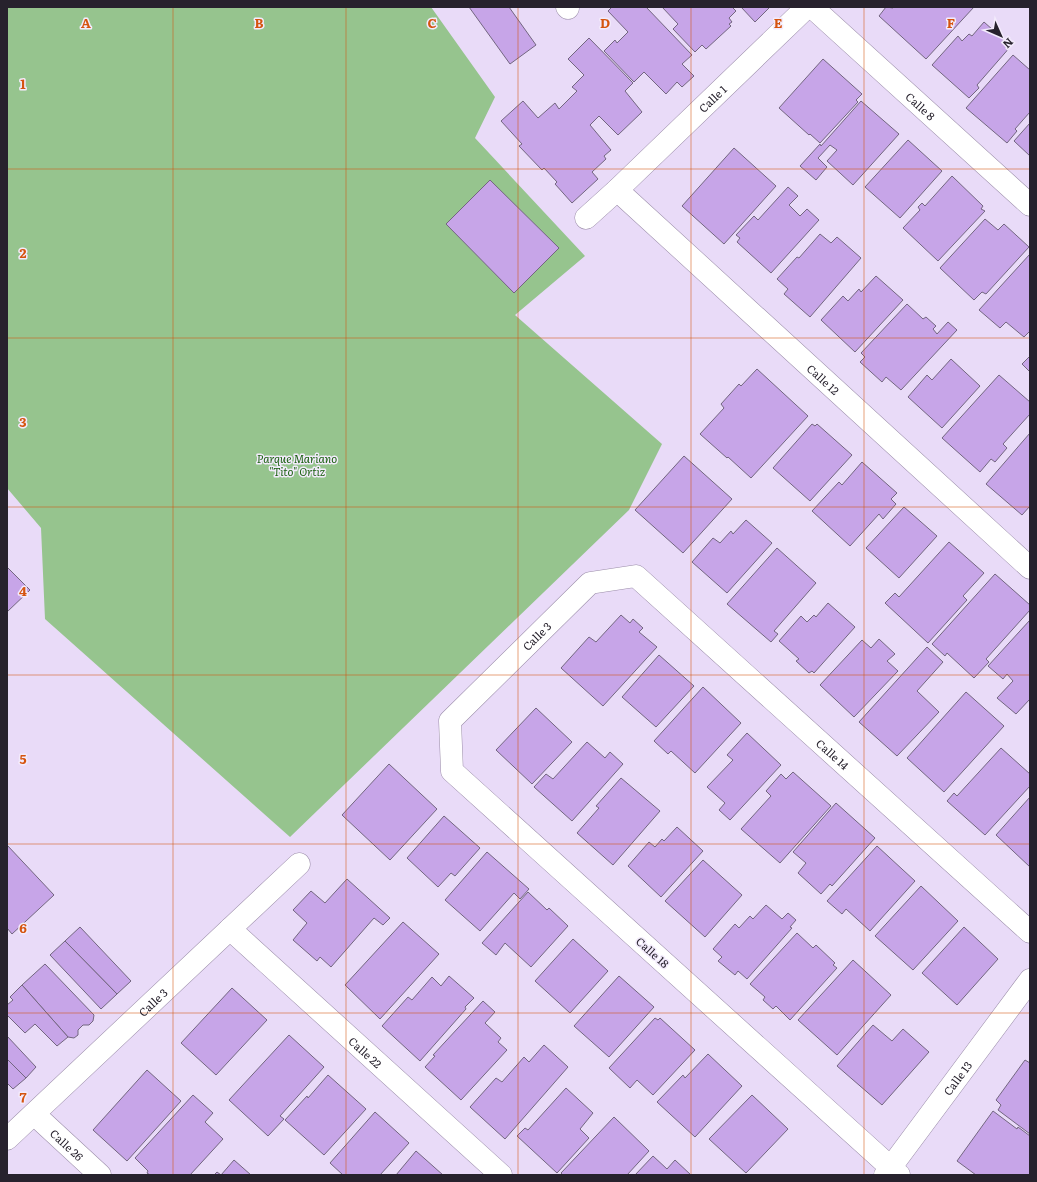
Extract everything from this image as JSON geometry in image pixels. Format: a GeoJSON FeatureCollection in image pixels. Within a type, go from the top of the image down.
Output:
{"type":"FeatureCollection","features":[{"type":"Feature","properties":{"kind":"street","name":"Calle 1"},"geometry":{"type":"LineString","coordinates":[[586,218],[807,7]]}},
{"type":"Feature","properties":{"kind":"street","name":"Calle 8"},"geometry":{"type":"LineString","coordinates":[[812,7],[1030,205]]}},
{"type":"Feature","properties":{"kind":"street","name":"Calle 12"},"geometry":{"type":"LineString","coordinates":[[617,190],[1030,568]]}},
{"type":"Feature","properties":{"kind":"street","name":"Calle 3"},"geometry":{"type":"LineString","coordinates":[[450,721],[590,583],[636,576]]}},
{"type":"Feature","properties":{"kind":"street","name":"Calle 14"},"geometry":{"type":"LineString","coordinates":[[636,576],[1030,932]]}},
{"type":"Feature","properties":{"kind":"street","name":"Calle 18"},"geometry":{"type":"LineString","coordinates":[[450,721],[452,771],[891,1173]]}},
{"type":"Feature","properties":{"kind":"street","name":"Calle 3"},"geometry":{"type":"LineString","coordinates":[[7,1139],[299,864]]}},
{"type":"Feature","properties":{"kind":"street","name":"Calle 22"},"geometry":{"type":"LineString","coordinates":[[230,929],[501,1175]]}},
{"type":"Feature","properties":{"kind":"street","name":"Calle 13"},"geometry":{"type":"LineString","coordinates":[[891,1173],[1030,980]]}},
{"type":"Feature","properties":{"kind":"street","name":"Calle 26"},"geometry":{"type":"LineString","coordinates":[[34,1114],[100,1175]]}},
{"type":"Feature","properties":{"kind":"green space","name":"Parque Mariano \"Tito\" Ortiz"},"geometry":{"type":"Polygon","coordinates":[[[7,7],[431,7],[495,97],[475,138],[585,256],[515,315],[662,444],[629,510],[290,837],[45,619],[41,528],[7,488],[7,7]]]}},
{"type":"Feature","properties":{"kind":"building"},"geometry":{"type":"Polygon","coordinates":[[[469,7],[509,7],[536,45],[510,64],[469,7]]]}},
{"type":"Feature","properties":{"kind":"building"},"geometry":{"type":"Polygon","coordinates":[[[612,7],[646,7],[692,55],[682,64],[694,76],[682,87],[677,82],[666,94],[644,72],[634,82],[604,51],[615,40],[617,43],[628,32],[608,11],[612,7]]]}},
{"type":"Feature","properties":{"kind":"building"},"geometry":{"type":"Polygon","coordinates":[[[662,7],[732,7],[736,11],[729,18],[732,22],[729,24],[731,26],[706,49],[702,45],[695,52],[673,29],[678,24],[662,7]]]}},
{"type":"Feature","properties":{"kind":"building"},"geometry":{"type":"Polygon","coordinates":[[[741,7],[770,7],[755,22],[741,7]]]}},
{"type":"Feature","properties":{"kind":"building"},"geometry":{"type":"Polygon","coordinates":[[[886,7],[974,7],[926,59],[879,16],[886,7]]]}},
{"type":"Feature","properties":{"kind":"building"},"geometry":{"type":"Polygon","coordinates":[[[984,22],[1011,46],[977,85],[979,88],[969,98],[932,65],[958,36],[962,41],[969,34],[972,36],[984,22]]]}},
{"type":"Feature","properties":{"kind":"building"},"geometry":{"type":"Polygon","coordinates":[[[589,38],[633,83],[625,91],[642,112],[618,135],[599,116],[590,125],[611,150],[604,156],[606,159],[592,172],[598,179],[572,203],[555,184],[557,182],[544,168],[542,170],[519,146],[522,144],[501,121],[523,101],[538,118],[555,103],[559,109],[577,91],[572,87],[584,75],[568,59],[589,38]]]}},
{"type":"Feature","properties":{"kind":"building"},"geometry":{"type":"Polygon","coordinates":[[[1013,55],[1030,70],[1030,112],[1015,129],[1017,131],[1007,143],[966,108],[1013,55]]]}},
{"type":"Feature","properties":{"kind":"building"},"geometry":{"type":"Polygon","coordinates":[[[823,59],[862,94],[856,100],[858,102],[820,143],[779,108],[823,59]]]}},
{"type":"Feature","properties":{"kind":"building"},"geometry":{"type":"Polygon","coordinates":[[[861,101],[899,134],[853,185],[827,161],[837,150],[830,145],[818,158],[827,167],[816,180],[800,166],[820,144],[821,146],[861,101]]]}},
{"type":"Feature","properties":{"kind":"building"},"geometry":{"type":"Polygon","coordinates":[[[1030,123],[1030,156],[1014,141],[1030,123]]]}},
{"type":"Feature","properties":{"kind":"building"},"geometry":{"type":"Polygon","coordinates":[[[908,140],[942,171],[900,218],[865,187],[908,140]]]}},
{"type":"Feature","properties":{"kind":"building"},"geometry":{"type":"Polygon","coordinates":[[[734,148],[776,186],[724,244],[682,206],[734,148]]]}},
{"type":"Feature","properties":{"kind":"building"},"geometry":{"type":"Polygon","coordinates":[[[952,176],[983,206],[981,209],[985,211],[938,261],[903,228],[920,210],[918,207],[922,203],[925,206],[952,176]]]}},
{"type":"Feature","properties":{"kind":"building"},"geometry":{"type":"Polygon","coordinates":[[[490,180],[559,248],[514,293],[446,224],[490,180]]]}},
{"type":"Feature","properties":{"kind":"building"},"geometry":{"type":"Polygon","coordinates":[[[788,187],[798,196],[789,205],[800,216],[807,209],[819,220],[771,273],[737,242],[740,238],[736,235],[754,216],[758,220],[788,187]]]}},
{"type":"Feature","properties":{"kind":"building"},"geometry":{"type":"Polygon","coordinates":[[[985,219],[998,230],[1004,224],[1029,247],[986,294],[982,292],[974,300],[940,268],[985,219]]]}},
{"type":"Feature","properties":{"kind":"building"},"geometry":{"type":"Polygon","coordinates":[[[820,234],[831,243],[837,237],[861,258],[810,317],[784,294],[788,289],[777,279],[797,257],[799,258],[820,234]]]}},
{"type":"Feature","properties":{"kind":"building"},"geometry":{"type":"Polygon","coordinates":[[[1030,254],[1030,331],[1024,337],[1006,322],[1000,328],[979,310],[1030,254]]]}},
{"type":"Feature","properties":{"kind":"building"},"geometry":{"type":"Polygon","coordinates":[[[876,276],[903,300],[855,352],[821,320],[843,296],[848,301],[859,289],[861,292],[876,276]]]}},
{"type":"Feature","properties":{"kind":"building"},"geometry":{"type":"Polygon","coordinates":[[[907,304],[923,319],[926,317],[936,326],[933,329],[937,334],[948,322],[957,330],[901,390],[886,377],[882,382],[860,362],[865,357],[861,353],[907,304]]]}},
{"type":"Feature","properties":{"kind":"building"},"geometry":{"type":"Polygon","coordinates":[[[1030,356],[1030,372],[1022,364],[1030,356]]]}},
{"type":"Feature","properties":{"kind":"building"},"geometry":{"type":"Polygon","coordinates":[[[951,359],[980,386],[942,428],[908,397],[927,375],[932,380],[951,359]]]}},
{"type":"Feature","properties":{"kind":"building"},"geometry":{"type":"Polygon","coordinates":[[[757,369],[808,416],[751,478],[700,434],[724,408],[721,404],[739,384],[741,386],[757,369]]]}},
{"type":"Feature","properties":{"kind":"building"},"geometry":{"type":"Polygon","coordinates":[[[999,375],[1030,402],[1030,414],[1003,444],[1007,448],[995,462],[991,459],[980,472],[942,438],[999,375]]]}},
{"type":"Feature","properties":{"kind":"building"},"geometry":{"type":"Polygon","coordinates":[[[812,424],[815,426],[817,424],[852,455],[810,501],[773,468],[812,424]]]}},
{"type":"Feature","properties":{"kind":"building"},"geometry":{"type":"Polygon","coordinates":[[[1030,433],[1030,506],[1022,515],[986,484],[1030,433]]]}},
{"type":"Feature","properties":{"kind":"building"},"geometry":{"type":"Polygon","coordinates":[[[684,456],[732,499],[683,553],[635,510],[684,456]]]}},
{"type":"Feature","properties":{"kind":"building"},"geometry":{"type":"Polygon","coordinates":[[[862,462],[897,493],[891,499],[896,504],[883,519],[879,514],[850,546],[812,511],[839,482],[842,485],[862,462]]]}},
{"type":"Feature","properties":{"kind":"building"},"geometry":{"type":"Polygon","coordinates":[[[904,507],[937,536],[899,578],[866,548],[904,507]]]}},
{"type":"Feature","properties":{"kind":"building"},"geometry":{"type":"Polygon","coordinates":[[[746,520],[772,543],[727,593],[692,562],[713,538],[720,543],[731,531],[733,534],[746,520]]]}},
{"type":"Feature","properties":{"kind":"building"},"geometry":{"type":"Polygon","coordinates":[[[949,542],[984,573],[963,596],[967,600],[928,643],[885,603],[895,593],[899,597],[949,542]]]}},
{"type":"Feature","properties":{"kind":"building"},"geometry":{"type":"Polygon","coordinates":[[[777,548],[816,583],[774,631],[778,634],[771,642],[727,604],[777,548]]]}},
{"type":"Feature","properties":{"kind":"building"},"geometry":{"type":"Polygon","coordinates":[[[7,567],[30,590],[7,612],[7,567]]]}},
{"type":"Feature","properties":{"kind":"building"},"geometry":{"type":"Polygon","coordinates":[[[995,574],[1030,605],[1030,610],[986,659],[989,662],[974,678],[947,653],[945,656],[932,644],[995,574]]]}},
{"type":"Feature","properties":{"kind":"building"},"geometry":{"type":"Polygon","coordinates":[[[828,603],[855,627],[814,673],[812,671],[809,673],[796,661],[799,659],[779,641],[801,616],[807,622],[814,615],[816,617],[828,603]]]}},
{"type":"Feature","properties":{"kind":"building"},"geometry":{"type":"Polygon","coordinates":[[[621,615],[630,623],[633,619],[643,628],[639,632],[657,647],[603,706],[561,668],[589,637],[596,642],[621,615]]]}},
{"type":"Feature","properties":{"kind":"building"},"geometry":{"type":"Polygon","coordinates":[[[1030,620],[1030,699],[1016,714],[997,698],[1013,681],[1007,674],[1003,679],[988,666],[1030,620]]]}},
{"type":"Feature","properties":{"kind":"building"},"geometry":{"type":"Polygon","coordinates":[[[879,639],[895,654],[887,661],[898,671],[854,717],[820,685],[862,640],[871,648],[879,639]]]}},
{"type":"Feature","properties":{"kind":"building"},"geometry":{"type":"Polygon","coordinates":[[[927,647],[943,662],[917,691],[939,712],[897,756],[859,722],[927,647]]]}},
{"type":"Feature","properties":{"kind":"building"},"geometry":{"type":"Polygon","coordinates":[[[659,655],[694,686],[656,727],[622,697],[659,655]]]}},
{"type":"Feature","properties":{"kind":"building"},"geometry":{"type":"Polygon","coordinates":[[[703,687],[741,723],[695,773],[671,751],[668,754],[654,741],[703,687]]]}},
{"type":"Feature","properties":{"kind":"building"},"geometry":{"type":"Polygon","coordinates":[[[966,692],[1004,726],[944,792],[907,758],[966,692]]]}},
{"type":"Feature","properties":{"kind":"building"},"geometry":{"type":"Polygon","coordinates":[[[536,708],[572,742],[532,784],[496,750],[536,708]]]}},
{"type":"Feature","properties":{"kind":"building"},"geometry":{"type":"Polygon","coordinates":[[[747,733],[781,765],[730,820],[719,810],[725,803],[707,787],[733,760],[727,755],[747,733]]]}},
{"type":"Feature","properties":{"kind":"building"},"geometry":{"type":"Polygon","coordinates":[[[587,742],[605,758],[610,752],[623,764],[572,821],[534,787],[546,774],[553,779],[587,742]]]}},
{"type":"Feature","properties":{"kind":"building"},"geometry":{"type":"Polygon","coordinates":[[[1001,748],[1030,774],[1030,786],[985,835],[947,801],[954,793],[957,796],[1001,748]]]}},
{"type":"Feature","properties":{"kind":"building"},"geometry":{"type":"Polygon","coordinates":[[[389,764],[437,809],[390,860],[342,815],[389,764]]]}},
{"type":"Feature","properties":{"kind":"building"},"geometry":{"type":"Polygon","coordinates":[[[793,772],[831,806],[780,863],[741,829],[771,796],[766,791],[781,774],[786,779],[793,772]]]}},
{"type":"Feature","properties":{"kind":"building"},"geometry":{"type":"Polygon","coordinates":[[[621,778],[660,811],[613,865],[577,833],[599,808],[596,806],[621,778]]]}},
{"type":"Feature","properties":{"kind":"building"},"geometry":{"type":"Polygon","coordinates":[[[1030,797],[1030,867],[996,835],[1030,797]]]}},
{"type":"Feature","properties":{"kind":"building"},"geometry":{"type":"Polygon","coordinates":[[[836,803],[875,838],[832,886],[830,884],[821,894],[798,873],[806,863],[793,852],[836,803]]]}},
{"type":"Feature","properties":{"kind":"building"},"geometry":{"type":"Polygon","coordinates":[[[444,816],[480,848],[455,876],[451,873],[438,887],[407,858],[444,816]]]}},
{"type":"Feature","properties":{"kind":"building"},"geometry":{"type":"Polygon","coordinates":[[[677,827],[703,851],[661,897],[628,866],[649,842],[655,847],[662,839],[664,841],[677,827]]]}},
{"type":"Feature","properties":{"kind":"building"},"geometry":{"type":"Polygon","coordinates":[[[7,845],[54,895],[12,934],[7,928],[7,845]]]}},
{"type":"Feature","properties":{"kind":"building"},"geometry":{"type":"Polygon","coordinates":[[[877,846],[915,881],[870,931],[846,909],[842,914],[827,901],[877,846]]]}},
{"type":"Feature","properties":{"kind":"building"},"geometry":{"type":"Polygon","coordinates":[[[487,852],[529,889],[520,899],[514,893],[480,931],[445,900],[487,852]]]}},
{"type":"Feature","properties":{"kind":"building"},"geometry":{"type":"Polygon","coordinates":[[[703,860],[742,895],[705,937],[665,901],[703,860]]]}},
{"type":"Feature","properties":{"kind":"building"},"geometry":{"type":"Polygon","coordinates":[[[347,879],[390,918],[383,925],[374,918],[331,967],[320,957],[317,961],[293,940],[307,923],[293,910],[311,891],[325,903],[347,879]]]}},
{"type":"Feature","properties":{"kind":"building"},"geometry":{"type":"Polygon","coordinates":[[[921,886],[958,921],[913,970],[875,936],[921,886]]]}},
{"type":"Feature","properties":{"kind":"building"},"geometry":{"type":"Polygon","coordinates":[[[528,892],[547,910],[549,908],[568,926],[531,967],[505,943],[496,955],[482,943],[528,892]]]}},
{"type":"Feature","properties":{"kind":"building"},"geometry":{"type":"Polygon","coordinates":[[[766,905],[782,919],[788,913],[796,920],[790,927],[792,928],[747,979],[738,971],[735,975],[718,961],[722,957],[713,949],[735,924],[739,928],[750,916],[753,919],[766,905]]]}},
{"type":"Feature","properties":{"kind":"building"},"geometry":{"type":"Polygon","coordinates":[[[403,922],[439,954],[380,1019],[345,985],[403,922]]]}},
{"type":"Feature","properties":{"kind":"building"},"geometry":{"type":"Polygon","coordinates":[[[80,927],[131,981],[117,994],[65,941],[80,927]]]}},
{"type":"Feature","properties":{"kind":"building"},"geometry":{"type":"Polygon","coordinates":[[[964,927],[998,959],[957,1005],[922,973],[964,927]]]}},
{"type":"Feature","properties":{"kind":"building"},"geometry":{"type":"Polygon","coordinates":[[[797,933],[813,948],[816,945],[835,963],[833,965],[837,968],[790,1020],[776,1006],[773,1009],[763,1000],[765,997],[750,984],[797,933]]]}},
{"type":"Feature","properties":{"kind":"building"},"geometry":{"type":"Polygon","coordinates":[[[573,939],[608,971],[570,1013],[535,981],[573,939]]]}},
{"type":"Feature","properties":{"kind":"building"},"geometry":{"type":"Polygon","coordinates":[[[65,941],[117,994],[101,1009],[50,955],[65,941]]]}},
{"type":"Feature","properties":{"kind":"building"},"geometry":{"type":"Polygon","coordinates":[[[853,960],[891,995],[837,1055],[798,1020],[853,960]]]}},
{"type":"Feature","properties":{"kind":"building"},"geometry":{"type":"Polygon","coordinates":[[[45,964],[94,1015],[93,1021],[89,1025],[83,1025],[78,1030],[78,1035],[74,1038],[68,1037],[22,985],[45,964]]]}},
{"type":"Feature","properties":{"kind":"building"},"geometry":{"type":"Polygon","coordinates":[[[449,976],[474,998],[420,1061],[382,1026],[408,997],[412,1000],[432,977],[441,986],[449,976]]]}},
{"type":"Feature","properties":{"kind":"building"},"geometry":{"type":"Polygon","coordinates":[[[619,976],[654,1007],[609,1057],[574,1026],[619,976]]]}},
{"type":"Feature","properties":{"kind":"building"},"geometry":{"type":"Polygon","coordinates":[[[22,985],[68,1037],[57,1046],[35,1024],[25,1033],[7,1015],[7,1005],[13,1000],[10,997],[22,985]]]}},
{"type":"Feature","properties":{"kind":"building"},"geometry":{"type":"Polygon","coordinates":[[[232,988],[267,1020],[216,1075],[181,1043],[232,988]]]}},
{"type":"Feature","properties":{"kind":"building"},"geometry":{"type":"Polygon","coordinates":[[[483,1001],[495,1012],[485,1023],[501,1038],[498,1042],[507,1050],[461,1100],[425,1067],[435,1056],[433,1055],[483,1001]]]}},
{"type":"Feature","properties":{"kind":"building"},"geometry":{"type":"Polygon","coordinates":[[[655,1018],[658,1020],[660,1018],[695,1050],[653,1095],[637,1080],[630,1088],[609,1068],[655,1018]]]}},
{"type":"Feature","properties":{"kind":"building"},"geometry":{"type":"Polygon","coordinates":[[[873,1025],[892,1041],[903,1029],[929,1052],[882,1105],[837,1066],[873,1025]]]}},
{"type":"Feature","properties":{"kind":"building"},"geometry":{"type":"Polygon","coordinates":[[[289,1035],[324,1067],[280,1116],[284,1119],[268,1136],[229,1100],[289,1035]]]}},
{"type":"Feature","properties":{"kind":"building"},"geometry":{"type":"Polygon","coordinates":[[[7,1036],[36,1067],[26,1078],[7,1059],[7,1036]]]}},
{"type":"Feature","properties":{"kind":"building"},"geometry":{"type":"Polygon","coordinates":[[[544,1045],[568,1067],[505,1139],[470,1107],[496,1078],[502,1082],[524,1057],[529,1062],[544,1045]]]}},
{"type":"Feature","properties":{"kind":"building"},"geometry":{"type":"Polygon","coordinates":[[[708,1054],[742,1086],[695,1137],[657,1102],[683,1075],[685,1078],[708,1054]]]}},
{"type":"Feature","properties":{"kind":"building"},"geometry":{"type":"Polygon","coordinates":[[[7,1059],[26,1078],[13,1089],[7,1083],[7,1059]]]}},
{"type":"Feature","properties":{"kind":"building"},"geometry":{"type":"Polygon","coordinates":[[[1025,1060],[1030,1063],[1030,1134],[998,1110],[1001,1105],[996,1100],[1025,1060]]]}},
{"type":"Feature","properties":{"kind":"building"},"geometry":{"type":"Polygon","coordinates":[[[147,1070],[181,1101],[127,1161],[93,1130],[147,1070]]]}},
{"type":"Feature","properties":{"kind":"building"},"geometry":{"type":"Polygon","coordinates":[[[328,1075],[366,1109],[324,1155],[285,1120],[307,1096],[308,1098],[328,1075]]]}},
{"type":"Feature","properties":{"kind":"building"},"geometry":{"type":"Polygon","coordinates":[[[566,1088],[593,1113],[580,1129],[589,1138],[557,1173],[517,1136],[525,1128],[528,1130],[566,1088]]]}},
{"type":"Feature","properties":{"kind":"building"},"geometry":{"type":"Polygon","coordinates":[[[193,1095],[213,1113],[205,1122],[223,1139],[190,1175],[150,1175],[135,1158],[193,1095]]]}},
{"type":"Feature","properties":{"kind":"building"},"geometry":{"type":"Polygon","coordinates":[[[752,1095],[788,1129],[746,1173],[709,1139],[752,1095]]]}},
{"type":"Feature","properties":{"kind":"building"},"geometry":{"type":"Polygon","coordinates":[[[993,1111],[1017,1129],[1018,1127],[1030,1136],[1030,1175],[976,1175],[957,1161],[993,1111]]]}},
{"type":"Feature","properties":{"kind":"building"},"geometry":{"type":"Polygon","coordinates":[[[375,1112],[409,1143],[380,1175],[343,1175],[330,1163],[375,1112]]]}},
{"type":"Feature","properties":{"kind":"building"},"geometry":{"type":"Polygon","coordinates":[[[614,1117],[649,1151],[627,1175],[563,1175],[561,1173],[614,1117]]]}},
{"type":"Feature","properties":{"kind":"building"},"geometry":{"type":"Polygon","coordinates":[[[416,1151],[443,1175],[396,1175],[416,1151]]]}},
{"type":"Feature","properties":{"kind":"building"},"geometry":{"type":"Polygon","coordinates":[[[653,1156],[667,1169],[675,1160],[691,1175],[635,1175],[653,1156]]]}},
{"type":"Feature","properties":{"kind":"building"},"geometry":{"type":"Polygon","coordinates":[[[234,1160],[251,1175],[221,1175],[234,1160]]]}},
{"type":"Feature","properties":{"kind":"building"},"geometry":{"type":"Polygon","coordinates":[[[217,1172],[221,1175],[214,1175],[217,1172]]]}}]}
